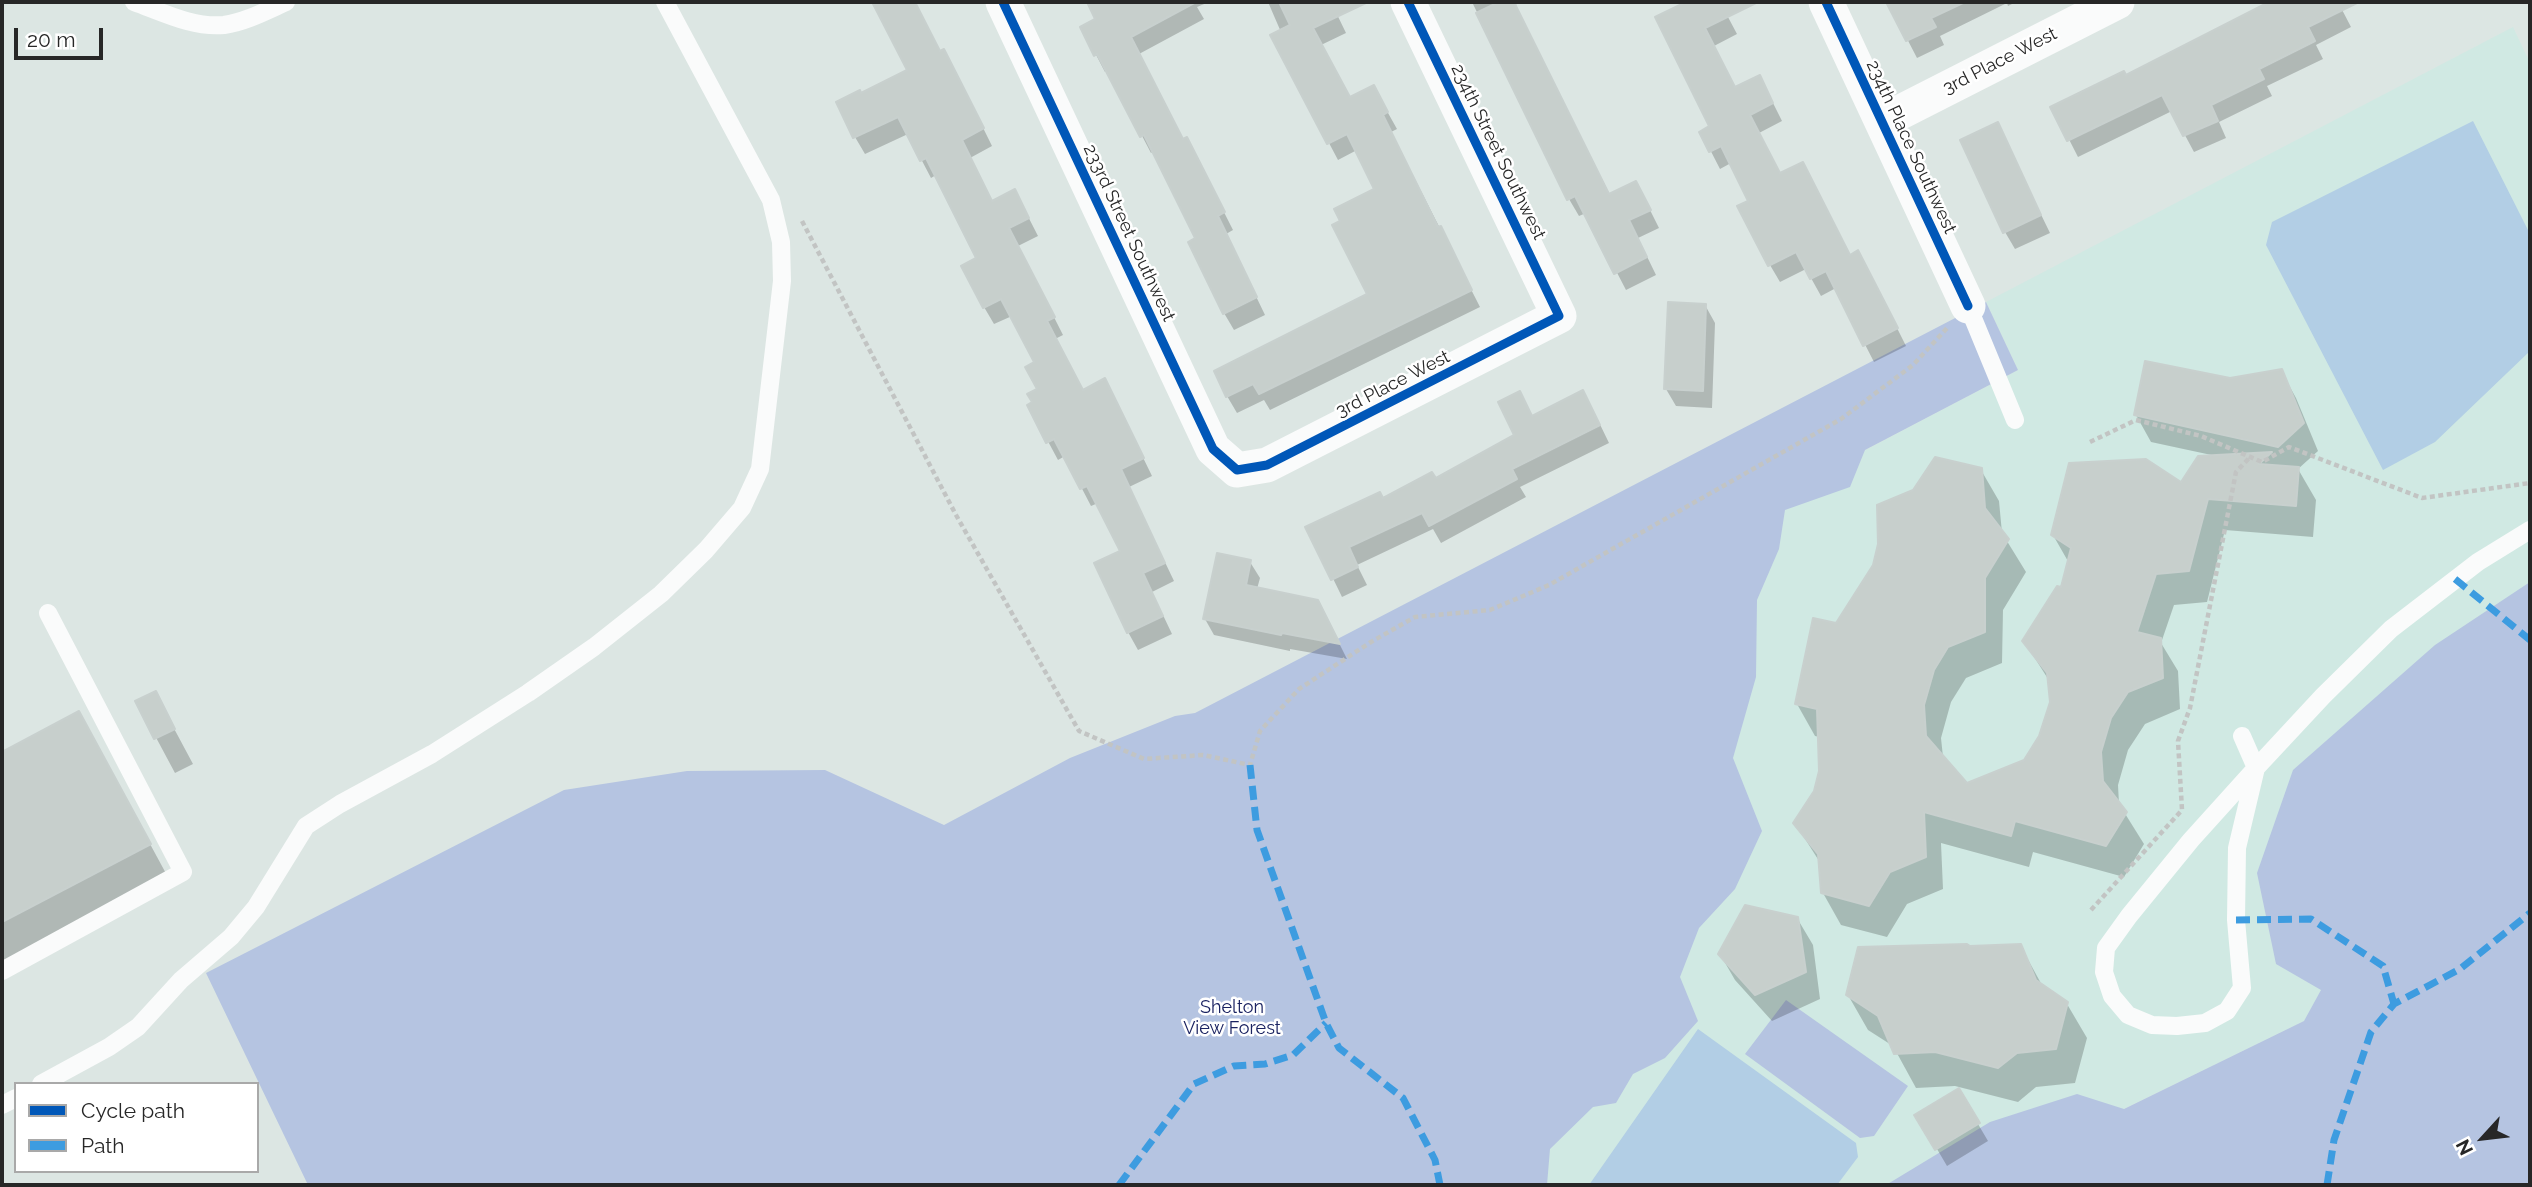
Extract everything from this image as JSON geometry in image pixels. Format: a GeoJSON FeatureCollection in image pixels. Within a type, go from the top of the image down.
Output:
{"type":"FeatureCollection","features":[{"type":"Feature","properties":{"kind":"street","name":"233rd Street Southwest"},"geometry":{"type":"LineString","coordinates":[[1003,2],[1213,449],[1237,470]]}},
{"type":"Feature","properties":{"kind":"street","name":"234th Street Southwest"},"geometry":{"type":"LineString","coordinates":[[1408,2],[1559,316]]}},
{"type":"Feature","properties":{"kind":"street","name":"234th Place Southwest"},"geometry":{"type":"LineString","coordinates":[[1826,2],[1968,306]]}},
{"type":"Feature","properties":{"kind":"street","name":"3rd Place West"},"geometry":{"type":"LineString","coordinates":[[1883,121],[2117,2]]}},
{"type":"Feature","properties":{"kind":"street","name":"3rd Place West"},"geometry":{"type":"LineString","coordinates":[[1237,470],[1267,465],[1559,316]]}},
{"type":"Feature","properties":{"kind":"lane"},"geometry":{"type":"LineString","coordinates":[[134,2],[192,23],[223,25],[257,16],[286,2]]}},
{"type":"Feature","properties":{"kind":"lane"},"geometry":{"type":"LineString","coordinates":[[45,1082],[109,1047],[138,1027],[181,980],[231,937],[256,906],[306,826],[340,804],[432,754],[594,647],[661,594],[706,550],[742,508],[760,469],[782,281],[781,242],[771,200],[665,2]]}},
{"type":"Feature","properties":{"kind":"lane"},"geometry":{"type":"LineString","coordinates":[[1968,306],[2015,420]]}},
{"type":"Feature","properties":{"kind":"lane"},"geometry":{"type":"LineString","coordinates":[[2242,736],[2256,768],[2237,848],[2236,920],[2242,988],[2227,1011],[2205,1023],[2152,1025],[2128,1015],[2112,996],[2104,972],[2106,948],[2129,916],[2182,851],[2256,768],[2323,696],[2391,629],[2478,562],[2530,530]]}},
{"type":"Feature","properties":{"kind":"lane"},"geometry":{"type":"LineString","coordinates":[[2,971],[183,872],[48,613]]}},
{"type":"Feature","properties":{"kind":"path"},"geometry":{"type":"LineString","coordinates":[[796,210],[956,515],[1079,731],[1144,759],[1203,755],[1251,765],[1260,732],[1299,689],[1371,642],[1415,617],[1490,610],[1549,585],[1841,419],[1913,365],[1968,306]]}},
{"type":"Feature","properties":{"kind":"path"},"geometry":{"type":"LineString","coordinates":[[2090,442],[2136,420],[2201,436],[2262,462],[2289,447],[2422,498],[2530,484]]}},
{"type":"Feature","properties":{"kind":"path"},"geometry":{"type":"LineString","coordinates":[[2091,910],[2182,810],[2178,741],[2190,708],[2236,472],[2251,456]]}},
{"type":"Feature","properties":{"kind":"shaded area"},"geometry":{"type":"Polygon","coordinates":[[[2513,27],[2530,63],[2530,911],[1968,1185],[1496,1185],[1289,752],[2018,370],[1986,302],[2513,27]]]}},
{"type":"Feature","properties":{"kind":"shaded area"},"geometry":{"type":"Polygon","coordinates":[[[2473,121],[2530,234],[2530,351],[2435,442],[2383,470],[2266,245],[2272,222],[2473,121]]]}},
{"type":"Feature","properties":{"kind":"shaded area"},"geometry":{"type":"Polygon","coordinates":[[[1698,1029],[1856,1143],[1858,1157],[1837,1185],[1589,1185],[1698,1029]]]}},
{"type":"Feature","properties":{"kind":"green space","name":"Shelton View Forest"},"geometry":{"type":"Polygon","coordinates":[[[1986,302],[2018,370],[1865,450],[1850,487],[1785,510],[1779,549],[1757,600],[1756,677],[1733,758],[1762,831],[1735,889],[1699,928],[1680,977],[1698,1021],[1665,1058],[1633,1074],[1616,1103],[1593,1107],[1550,1149],[1547,1185],[308,1185],[206,973],[564,790],[687,771],[825,770],[944,825],[1070,758],[1175,716],[1195,713],[1986,302]]]}},
{"type":"Feature","properties":{"kind":"green space"},"geometry":{"type":"Polygon","coordinates":[[[2530,582],[2530,1185],[1886,1185],[1990,1122],[2077,1094],[2124,1109],[2304,1021],[2321,990],[2276,964],[2257,873],[2293,770],[2435,645],[2530,582]]]}},
{"type":"Feature","properties":{"kind":"green space"},"geometry":{"type":"Polygon","coordinates":[[[1786,1000],[1908,1086],[1874,1136],[1860,1138],[1745,1054],[1786,1000]]]}},
{"type":"Feature","properties":{"kind":"building"},"geometry":{"type":"Polygon","coordinates":[[[872,2],[915,2],[940,51],[944,49],[984,128],[962,140],[992,201],[1015,189],[1029,218],[1009,228],[1055,317],[1047,321],[1083,390],[1105,378],[1144,458],[1121,469],[1165,563],[1143,573],[1163,616],[1127,633],[1094,563],[1120,551],[1087,486],[1080,489],[1054,439],[1046,443],[1027,405],[1032,402],[1027,394],[1037,389],[1025,367],[1034,362],[1001,299],[983,308],[961,266],[976,258],[926,158],[920,161],[898,117],[853,138],[836,102],[907,70],[872,2]]]}},
{"type":"Feature","properties":{"kind":"building"},"geometry":{"type":"Polygon","coordinates":[[[1087,2],[1196,2],[1131,37],[1183,139],[1187,137],[1225,212],[1218,216],[1257,297],[1223,314],[1188,242],[1195,238],[1144,135],[1140,137],[1080,27],[1095,19],[1087,2]]]}},
{"type":"Feature","properties":{"kind":"building"},"geometry":{"type":"Polygon","coordinates":[[[1279,2],[1368,2],[1313,28],[1350,97],[1374,85],[1388,112],[1383,115],[1472,290],[1259,394],[1253,384],[1226,397],[1214,371],[1367,294],[1332,225],[1340,221],[1334,209],[1374,189],[1347,134],[1327,144],[1270,35],[1290,25],[1279,2]]]}},
{"type":"Feature","properties":{"kind":"building"},"geometry":{"type":"Polygon","coordinates":[[[1499,2],[1514,2],[1609,194],[1636,181],[1651,210],[1629,220],[1647,257],[1614,274],[1575,196],[1567,200],[1476,13],[1499,2]]]}},
{"type":"Feature","properties":{"kind":"building"},"geometry":{"type":"Polygon","coordinates":[[[1686,2],[1758,2],[1705,28],[1735,87],[1760,75],[1773,103],[1750,115],[1780,173],[1803,162],[1850,255],[1858,250],[1898,328],[1863,346],[1826,271],[1810,279],[1796,252],[1768,266],[1737,206],[1748,201],[1721,146],[1709,152],[1699,132],[1709,126],[1655,17],[1686,2]]]}},
{"type":"Feature","properties":{"kind":"building"},"geometry":{"type":"Polygon","coordinates":[[[1886,2],[1965,2],[1931,18],[1936,27],[1906,41],[1886,2]]]}},
{"type":"Feature","properties":{"kind":"building"},"geometry":{"type":"Polygon","coordinates":[[[2269,2],[2359,2],[2308,27],[2315,41],[2259,69],[2264,79],[2211,105],[2218,121],[2183,136],[2162,95],[2067,141],[2050,107],[2124,71],[2126,75],[2269,2]]]}},
{"type":"Feature","properties":{"kind":"building"},"geometry":{"type":"Polygon","coordinates":[[[1998,122],[2041,215],[2003,233],[1960,140],[1998,122]]]}},
{"type":"Feature","properties":{"kind":"building"},"geometry":{"type":"Polygon","coordinates":[[[1668,302],[1706,304],[1703,391],[1664,389],[1668,302]]]}},
{"type":"Feature","properties":{"kind":"building"},"geometry":{"type":"Polygon","coordinates":[[[2145,361],[2230,378],[2282,369],[2304,423],[2278,447],[2134,415],[2145,361]]]}},
{"type":"Feature","properties":{"kind":"building"},"geometry":{"type":"Polygon","coordinates":[[[1583,390],[1600,425],[1512,469],[1517,479],[1429,526],[1422,513],[1349,547],[1358,567],[1331,580],[1305,527],[1380,492],[1383,498],[1432,472],[1436,478],[1514,435],[1498,402],[1520,391],[1532,416],[1583,390]]]}},
{"type":"Feature","properties":{"kind":"building"},"geometry":{"type":"Polygon","coordinates":[[[2272,452],[2259,464],[2299,467],[2296,506],[2208,499],[2189,571],[2156,574],[2137,632],[2161,638],[2163,678],[2128,692],[2111,718],[2101,752],[2103,781],[2127,812],[2106,846],[2015,821],[2011,836],[1924,812],[1926,857],[1890,872],[1869,906],[1821,893],[1818,854],[1793,823],[1814,791],[1819,771],[1817,709],[1795,704],[1813,618],[1836,623],[1873,565],[1878,544],[1877,505],[1913,490],[1935,457],[1982,468],[1985,508],[2009,539],[1985,578],[1985,632],[1948,647],[1934,670],[1924,705],[1926,736],[1967,783],[2024,760],[2039,736],[2050,702],[2047,673],[2022,641],[2057,586],[2061,587],[2071,548],[2051,535],[2069,463],[2146,459],[2181,482],[2198,456],[2272,452]]]}},
{"type":"Feature","properties":{"kind":"building"},"geometry":{"type":"Polygon","coordinates":[[[1217,553],[1251,560],[1246,585],[1318,600],[1340,644],[1203,619],[1217,553]]]}},
{"type":"Feature","properties":{"kind":"building"},"geometry":{"type":"Polygon","coordinates":[[[156,691],[175,729],[154,739],[135,701],[156,691]]]}},
{"type":"Feature","properties":{"kind":"building"},"geometry":{"type":"Polygon","coordinates":[[[79,711],[151,844],[2,922],[2,752],[79,711]]]}},
{"type":"Feature","properties":{"kind":"building"},"geometry":{"type":"Polygon","coordinates":[[[1745,905],[1798,917],[1806,972],[1755,995],[1718,954],[1745,905]]]}},
{"type":"Feature","properties":{"kind":"building"},"geometry":{"type":"Polygon","coordinates":[[[2021,944],[2036,980],[2068,1002],[2056,1049],[2017,1053],[1998,1068],[1935,1052],[1894,1054],[1878,1016],[1846,995],[1858,947],[2021,944]]]}},
{"type":"Feature","properties":{"kind":"building"},"geometry":{"type":"Polygon","coordinates":[[[1959,1088],[1980,1123],[1935,1150],[1914,1115],[1959,1088]]]}},
{"type":"Feature","properties":{"kind":"marked path"},"geometry":{"type":"LineString","coordinates":[[2455,579],[2530,640]]}},
{"type":"Feature","properties":{"kind":"marked path"},"geometry":{"type":"LineString","coordinates":[[1250,765],[1257,830],[1326,1023],[1339,1048],[1403,1098],[1435,1160],[1440,1185]]}},
{"type":"Feature","properties":{"kind":"marked path"},"geometry":{"type":"LineString","coordinates":[[2327,1185],[2334,1140],[2371,1032],[2394,1004],[2460,969],[2530,913]]}},
{"type":"Feature","properties":{"kind":"marked path"},"geometry":{"type":"LineString","coordinates":[[2236,920],[2311,919],[2383,966],[2394,1004]]}},
{"type":"Feature","properties":{"kind":"marked path"},"geometry":{"type":"LineString","coordinates":[[1119,1185],[1194,1084],[1234,1066],[1265,1064],[1293,1055],[1326,1023]]}},
{"type":"Feature","properties":{"kind":"cycle path"},"geometry":{"type":"LineString","coordinates":[[1003,2],[1213,449],[1237,470],[1267,465],[1559,316],[1408,2]]}},
{"type":"Feature","properties":{"kind":"cycle path"},"geometry":{"type":"LineString","coordinates":[[1826,2],[1968,306]]}}]}
